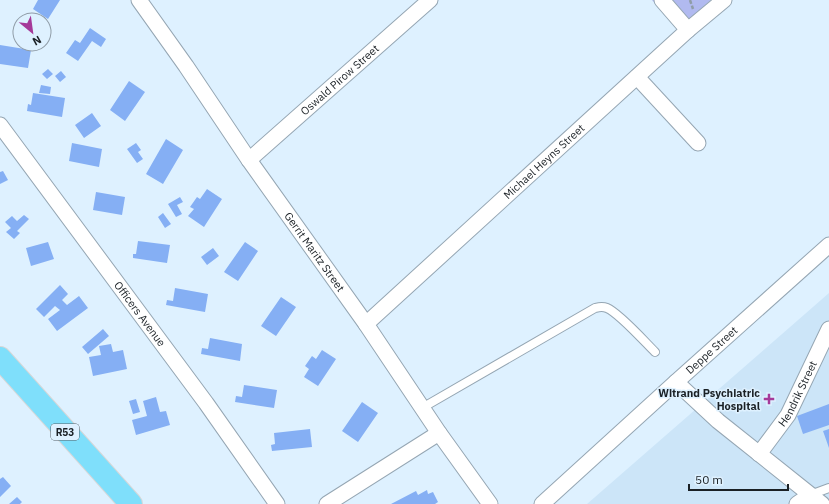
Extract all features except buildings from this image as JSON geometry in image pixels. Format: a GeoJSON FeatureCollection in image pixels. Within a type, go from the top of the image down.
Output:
{"type":"FeatureCollection","features":[{"type":"Feature","properties":{"kind":"main road","name":"R53"},"geometry":{"type":"LineString","coordinates":[[0,358],[131,504]]}},
{"type":"Feature","properties":{"kind":"street","name":"Oswald Pirow Street"},"geometry":{"type":"LineString","coordinates":[[249,160],[430,0]]}},
{"type":"Feature","properties":{"kind":"street"},"geometry":{"type":"LineString","coordinates":[[662,0],[688,30]]}},
{"type":"Feature","properties":{"kind":"street","name":"Michael Heyns Street"},"geometry":{"type":"LineString","coordinates":[[366,324],[688,30],[724,0]]}},
{"type":"Feature","properties":{"kind":"street","name":"Gerrit Maritz Street"},"geometry":{"type":"LineString","coordinates":[[142,1],[249,160],[366,324],[439,433],[490,504]]}},
{"type":"Feature","properties":{"kind":"street"},"geometry":{"type":"LineString","coordinates":[[637,77],[698,142]]}},
{"type":"Feature","properties":{"kind":"street","name":"Officers Avenue"},"geometry":{"type":"LineString","coordinates":[[0,124],[206,403],[277,504]]}},
{"type":"Feature","properties":{"kind":"street","name":"Deppe Street"},"geometry":{"type":"LineString","coordinates":[[542,504],[829,245]]}},
{"type":"Feature","properties":{"kind":"street","name":"Hendrik Street"},"geometry":{"type":"LineString","coordinates":[[759,454],[788,415],[829,329]]}},
{"type":"Feature","properties":{"kind":"street"},"geometry":{"type":"LineString","coordinates":[[676,382],[718,421],[759,454],[810,501]]}},
{"type":"Feature","properties":{"kind":"street"},"geometry":{"type":"LineString","coordinates":[[327,504],[439,433]]}},
{"type":"Feature","properties":{"kind":"lane"},"geometry":{"type":"LineString","coordinates":[[422,408],[595,308],[606,308],[617,315],[655,352]]}},
{"type":"Feature","properties":{"kind":"lane"},"geometry":{"type":"LineString","coordinates":[[810,501],[829,488]]}},
{"type":"Feature","properties":{"kind":"shaded area"},"geometry":{"type":"Polygon","coordinates":[[[652,0],[711,0],[678,29],[652,0]]]}},
{"type":"Feature","properties":{"kind":"shaded area","name":"Witrand Psychiatric Hospital"},"geometry":{"type":"Polygon","coordinates":[[[829,293],[829,504],[587,504],[829,293]]]}},
{"type":"Feature","properties":{"kind":"place","name":"Witrand Psychiatric Hospital"},"geometry":{"type":"Point","coordinates":[769,399]}}]}
